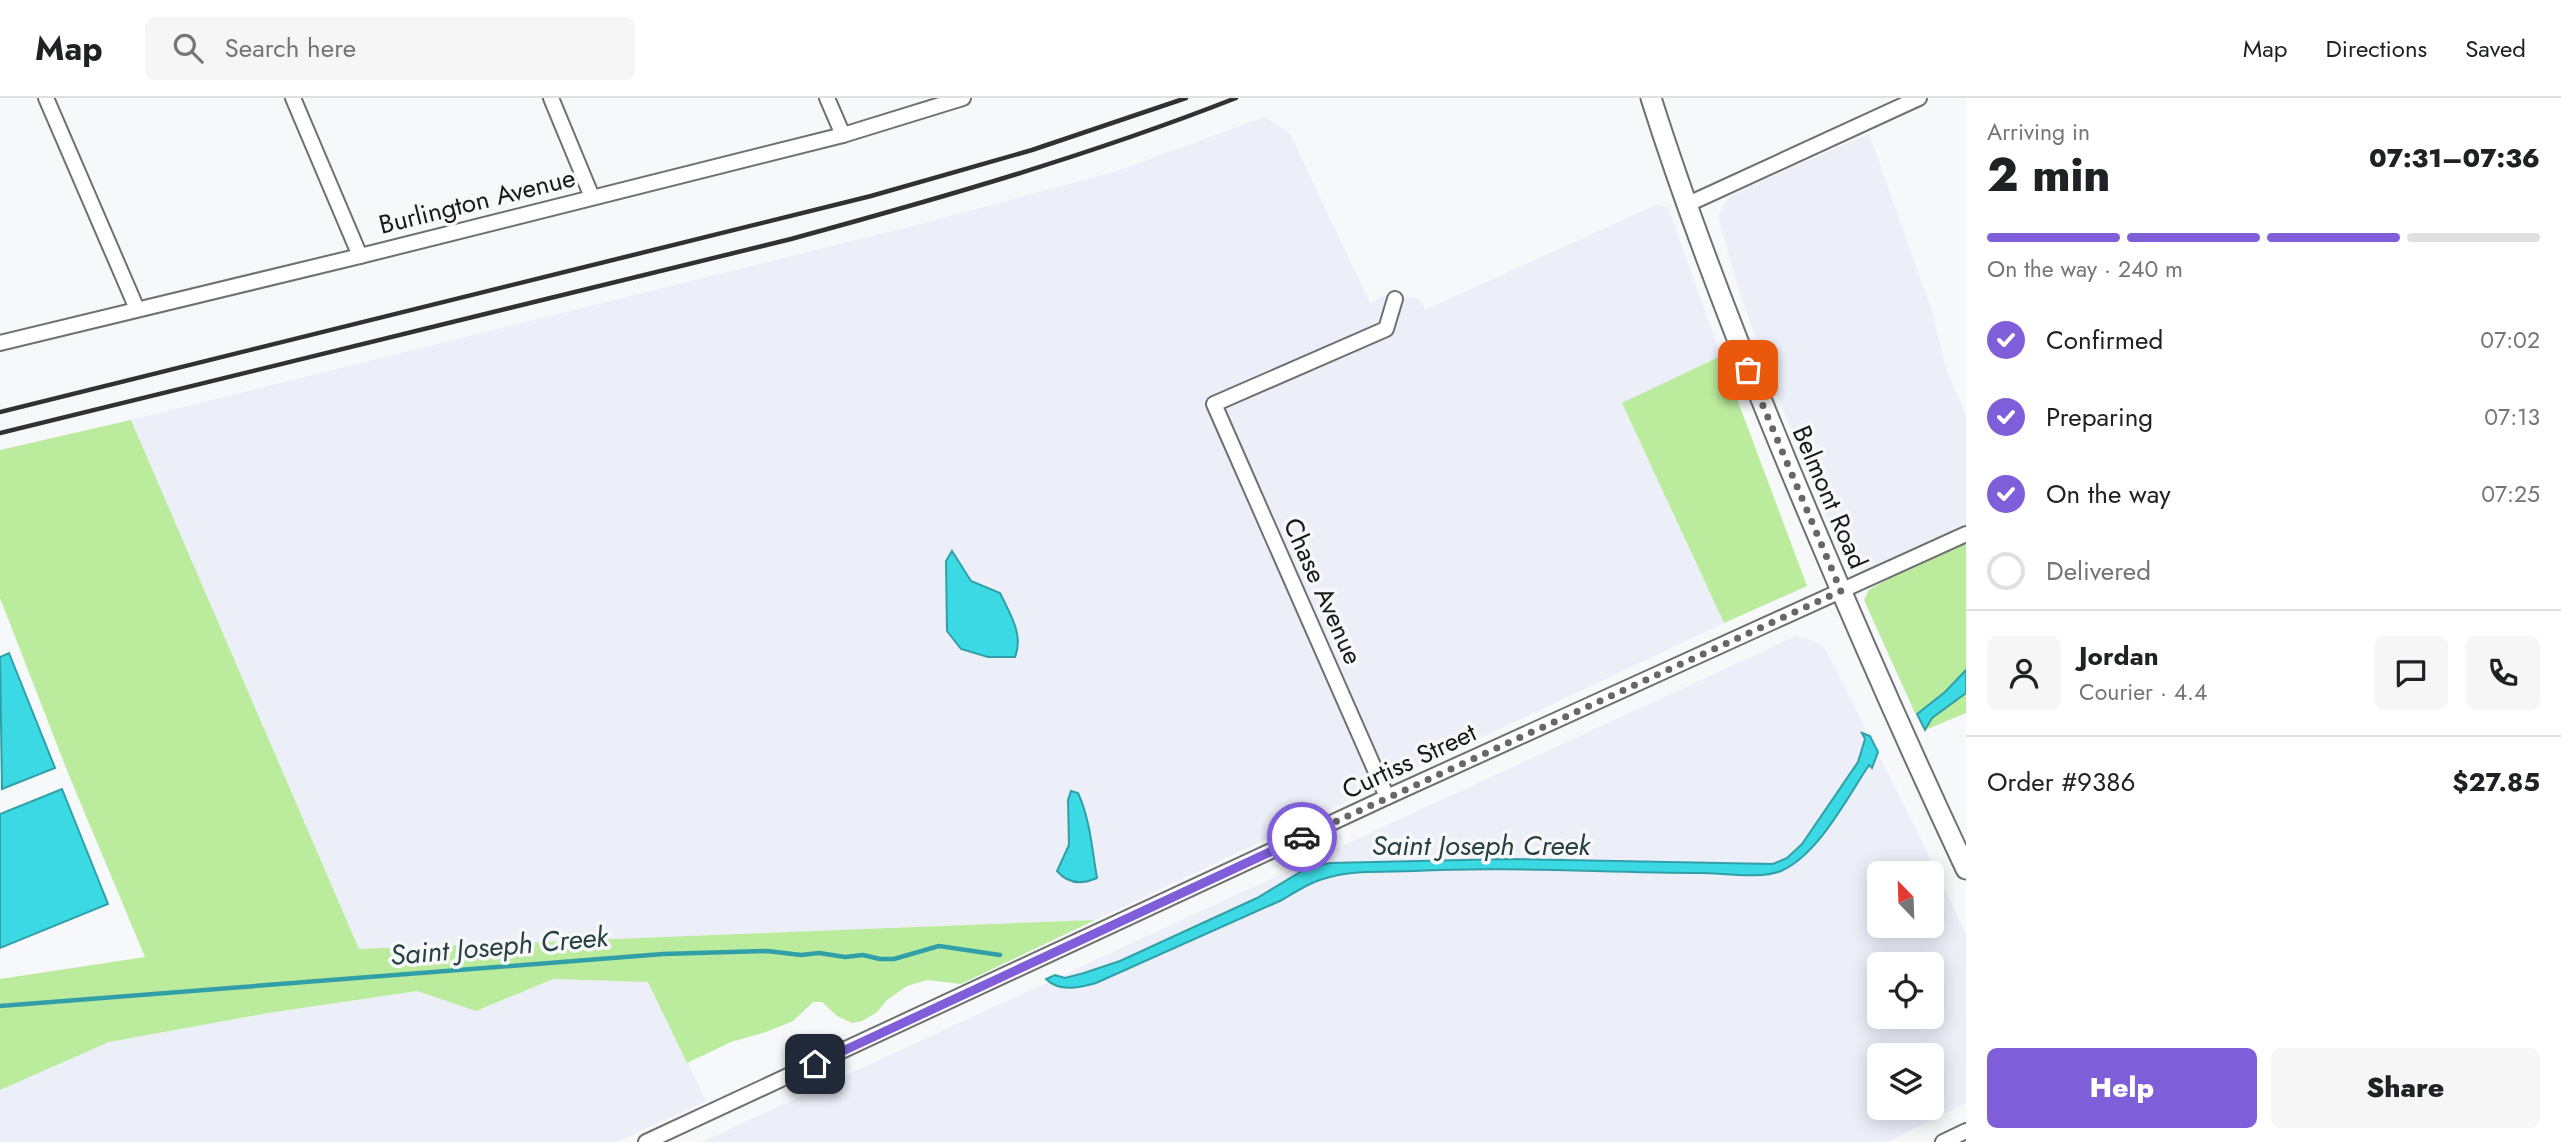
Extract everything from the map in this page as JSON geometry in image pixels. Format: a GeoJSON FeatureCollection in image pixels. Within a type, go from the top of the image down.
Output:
{"type":"FeatureCollection","features":[{"type":"Feature","properties":{"kind":"main road","name":"Belmont Road"},"geometry":{"type":"LineString","coordinates":[[1651,98],[1686,205],[1743,359],[1898,724],[1966,869]]}},
{"type":"Feature","properties":{"kind":"street"},"geometry":{"type":"LineString","coordinates":[[46,98],[137,309]]}},
{"type":"Feature","properties":{"kind":"street"},"geometry":{"type":"LineString","coordinates":[[293,98],[360,256]]}},
{"type":"Feature","properties":{"kind":"street"},"geometry":{"type":"LineString","coordinates":[[551,98],[592,197]]}},
{"type":"Feature","properties":{"kind":"street"},"geometry":{"type":"LineString","coordinates":[[827,98],[843,135]]}},
{"type":"Feature","properties":{"kind":"street","name":"Burlington Avenue"},"geometry":{"type":"LineString","coordinates":[[0,343],[843,135],[963,98]]}},
{"type":"Feature","properties":{"kind":"street"},"geometry":{"type":"LineString","coordinates":[[1686,205],[1919,98]]}},
{"type":"Feature","properties":{"kind":"street","name":"Chase Avenue"},"geometry":{"type":"LineString","coordinates":[[1387,797],[1214,404],[1386,329],[1395,299]]}},
{"type":"Feature","properties":{"kind":"street","name":"Curtiss Street"},"geometry":{"type":"LineString","coordinates":[[646,1142],[1387,797],[1966,534]]}},
{"type":"Feature","properties":{"kind":"street"},"geometry":{"type":"LineString","coordinates":[[1943,1142],[1966,1131]]}},
{"type":"Feature","properties":{"kind":"shaded area"},"geometry":{"type":"Polygon","coordinates":[[[1265,117],[1290,134],[1370,303],[1384,296],[1419,298],[1425,310],[1656,205],[1668,207],[1721,356],[1622,404],[1724,623],[1095,920],[359,949],[131,420],[925,223],[1117,171],[1265,117]]]}},
{"type":"Feature","properties":{"kind":"shaded area"},"geometry":{"type":"Polygon","coordinates":[[[1869,134],[1933,314],[1945,366],[1966,416],[1966,523],[1864,571],[1849,568],[1840,553],[1764,361],[1718,218],[1730,197],[1869,134]]]}},
{"type":"Feature","properties":{"kind":"shaded area"},"geometry":{"type":"Polygon","coordinates":[[[1796,636],[1816,642],[1826,650],[1931,861],[1867,861],[1867,938],[1944,938],[1944,888],[1966,935],[1966,1103],[1944,1114],[1944,1043],[1867,1043],[1867,1120],[1932,1120],[1887,1142],[702,1142],[1796,636]]]}},
{"type":"Feature","properties":{"kind":"shaded area"},"geometry":{"type":"Polygon","coordinates":[[[552,979],[649,982],[706,1101],[617,1142],[0,1142],[0,1090],[109,1042],[268,1013],[417,991],[476,1011],[552,979]]]}},
{"type":"Feature","properties":{"kind":"green space"},"geometry":{"type":"Polygon","coordinates":[[[1721,356],[1807,586],[1724,623],[1622,403],[1721,356]]]}},
{"type":"Feature","properties":{"kind":"green space"},"geometry":{"type":"Polygon","coordinates":[[[131,420],[359,949],[1095,920],[961,984],[927,980],[907,986],[887,1000],[876,1013],[862,1021],[852,1023],[837,1016],[822,1002],[813,1002],[793,1021],[731,1042],[687,1063],[648,982],[553,979],[476,1011],[417,991],[268,1013],[109,1042],[0,1090],[0,979],[145,957],[68,773],[0,598],[0,450],[131,420]]]}},
{"type":"Feature","properties":{"kind":"green space"},"geometry":{"type":"Polygon","coordinates":[[[1966,541],[1966,670],[1945,692],[1917,714],[1864,600],[1869,590],[1879,584],[1966,541]]]}},
{"type":"Feature","properties":{"kind":"green space"},"geometry":{"type":"Polygon","coordinates":[[[1966,693],[1966,713],[1925,730],[1932,718],[1966,693]]]}},
{"type":"Feature","properties":{"kind":"water"},"geometry":{"type":"Polygon","coordinates":[[[952,551],[971,581],[1000,593],[1017,633],[1015,657],[988,657],[961,649],[947,631],[946,561],[952,551]]]}},
{"type":"Feature","properties":{"kind":"water"},"geometry":{"type":"Polygon","coordinates":[[[9,653],[55,768],[2,789],[0,657],[9,653]]]}},
{"type":"Feature","properties":{"kind":"water"},"geometry":{"type":"Polygon","coordinates":[[[1966,670],[1966,693],[1932,718],[1925,730],[1917,714],[1945,692],[1966,670]]]}},
{"type":"Feature","properties":{"kind":"water"},"geometry":{"type":"Polygon","coordinates":[[[1862,733],[1870,736],[1878,752],[1872,768],[1869,765],[1831,824],[1809,851],[1796,862],[1775,873],[1743,875],[1485,869],[1351,873],[1311,884],[1282,900],[1096,983],[1063,987],[1046,979],[1055,975],[1065,978],[1120,961],[1257,898],[1307,868],[1330,863],[1506,859],[1773,864],[1787,858],[1802,844],[1858,762],[1865,739],[1862,733]]]}},
{"type":"Feature","properties":{"kind":"water"},"geometry":{"type":"Polygon","coordinates":[[[62,789],[108,904],[0,948],[0,814],[62,789]]]}},
{"type":"Feature","properties":{"kind":"water"},"geometry":{"type":"Polygon","coordinates":[[[1071,791],[1078,793],[1082,803],[1092,845],[1097,878],[1086,882],[1070,881],[1057,871],[1069,845],[1068,800],[1071,791]]]}},
{"type":"Feature","properties":{"kind":"waterway","name":"Saint Joseph Creek"},"geometry":{"type":"LineString","coordinates":[[0,1006],[663,954],[767,951],[894,959],[939,946],[1000,955]]}},
{"type":"Feature","properties":{"kind":"railway"},"geometry":{"type":"LineString","coordinates":[[0,412],[871,196],[1032,150],[1186,98]]}},
{"type":"Feature","properties":{"kind":"railway"},"geometry":{"type":"LineString","coordinates":[[0,433],[791,239],[1015,174],[1236,98]]}},
{"type":"Feature","properties":{"kind":"way so far"},"geometry":{"type":"LineString","coordinates":[[1302,837],[1841,591],[1748,370]]}},
{"type":"Feature","properties":{"kind":"route"},"geometry":{"type":"LineString","coordinates":[[815,1064],[1302,837]]}}]}
